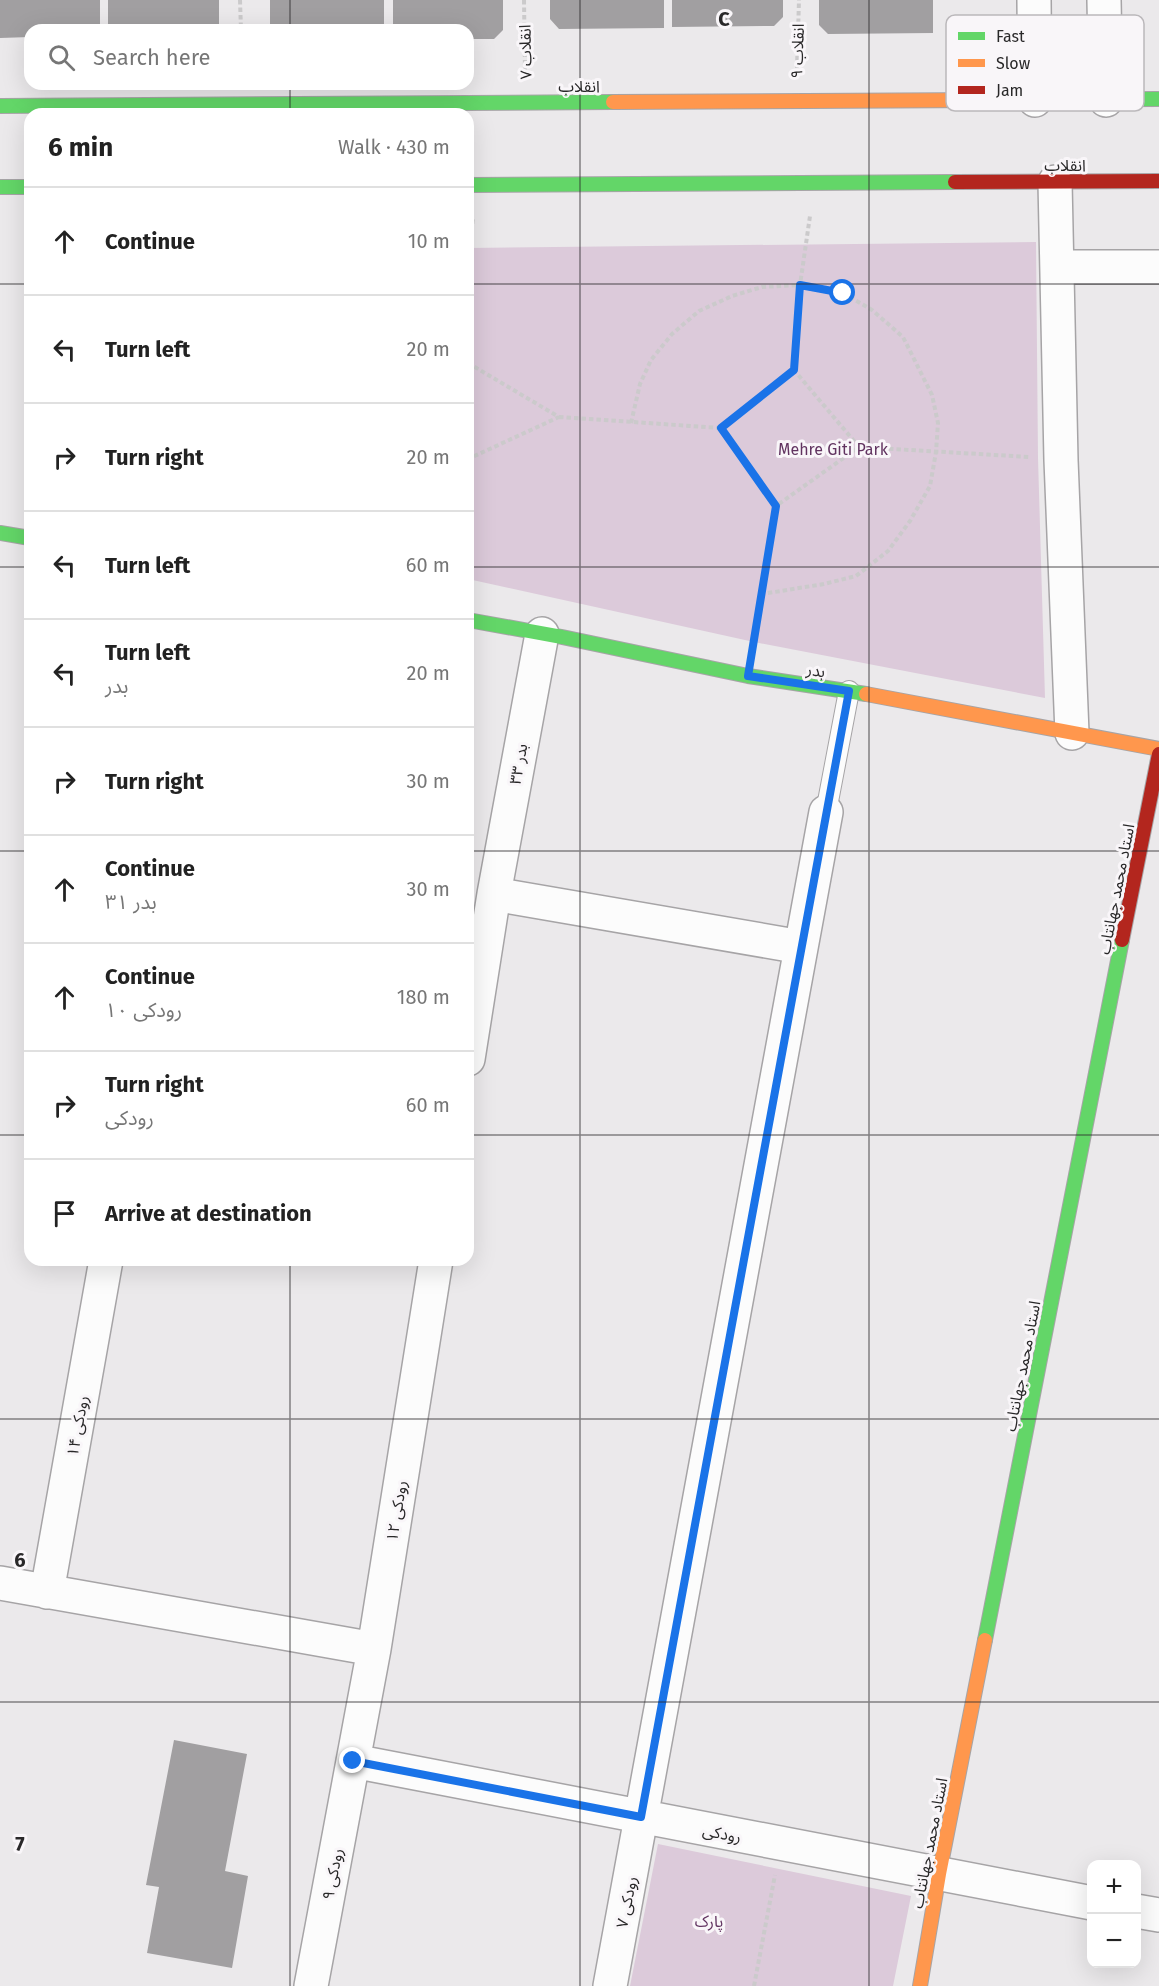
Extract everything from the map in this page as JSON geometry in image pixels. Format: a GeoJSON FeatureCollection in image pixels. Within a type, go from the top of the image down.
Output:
{"type":"FeatureCollection","features":[{"type":"Feature","properties":{"kind":"street"},"geometry":{"type":"LineString","coordinates":[[1034,0],[1034,15]]}},
{"type":"Feature","properties":{"kind":"street"},"geometry":{"type":"LineString","coordinates":[[1104,0],[1104,15]]}},
{"type":"Feature","properties":{"kind":"street","name":"انقلاب"},"geometry":{"type":"LineString","coordinates":[[1144,99],[1159,99]]}},
{"type":"Feature","properties":{"kind":"street","name":"انقلاب"},"geometry":{"type":"LineString","coordinates":[[0,106],[946,100]]}},
{"type":"Feature","properties":{"kind":"street","name":"انقلاب"},"geometry":{"type":"LineString","coordinates":[[474,185],[1159,181]]}},
{"type":"Feature","properties":{"kind":"street"},"geometry":{"type":"LineString","coordinates":[[1055,182],[1061,460],[1072,733]]}},
{"type":"Feature","properties":{"kind":"street"},"geometry":{"type":"LineString","coordinates":[[0,187],[24,187]]}},
{"type":"Feature","properties":{"kind":"street"},"geometry":{"type":"LineString","coordinates":[[1058,267],[1159,267]]}},
{"type":"Feature","properties":{"kind":"street"},"geometry":{"type":"LineString","coordinates":[[0,532],[24,537]]}},
{"type":"Feature","properties":{"kind":"street","name":"بدر"},"geometry":{"type":"LineString","coordinates":[[474,621],[748,676],[849,691],[1159,751]]}},
{"type":"Feature","properties":{"kind":"street","name":"بدر ۳۳"},"geometry":{"type":"LineString","coordinates":[[494,894],[542,634]]}},
{"type":"Feature","properties":{"kind":"street","name":"استاد محمد جهانتاب"},"geometry":{"type":"LineString","coordinates":[[920,1986],[939,1874],[1159,751]]}},
{"type":"Feature","properties":{"kind":"street","name":"رودکی ۷"},"geometry":{"type":"LineString","coordinates":[[610,1986],[826,812]]}},
{"type":"Feature","properties":{"kind":"street"},"geometry":{"type":"LineString","coordinates":[[474,1021],[494,894],[801,947]]}},
{"type":"Feature","properties":{"kind":"street","name":"رودکی ۱۴"},"geometry":{"type":"LineString","coordinates":[[47,1592],[105,1266]]}},
{"type":"Feature","properties":{"kind":"street","name":"رودکی ۱۲"},"geometry":{"type":"LineString","coordinates":[[353,1761],[374,1649],[435,1266]]}},
{"type":"Feature","properties":{"kind":"street"},"geometry":{"type":"LineString","coordinates":[[0,1583],[374,1649]]}},
{"type":"Feature","properties":{"kind":"street","name":"رودکی"},"geometry":{"type":"LineString","coordinates":[[353,1761],[1087,1902]]}},
{"type":"Feature","properties":{"kind":"street","name":"رودکی ۹"},"geometry":{"type":"LineString","coordinates":[[312,1986],[353,1761]]}},
{"type":"Feature","properties":{"kind":"street"},"geometry":{"type":"LineString","coordinates":[[1141,1912],[1159,1915]]}},
{"type":"Feature","properties":{"kind":"lane"},"geometry":{"type":"LineString","coordinates":[[826,812],[849,691]]}},
{"type":"Feature","properties":{"kind":"path"},"geometry":{"type":"LineString","coordinates":[[240,0],[241,24]]}},
{"type":"Feature","properties":{"kind":"path","name":"انقلاب ۷"},"geometry":{"type":"LineString","coordinates":[[524,0],[525,103]]}},
{"type":"Feature","properties":{"kind":"path","name":"انقلاب ۹"},"geometry":{"type":"LineString","coordinates":[[796,101],[799,0]]}},
{"type":"Feature","properties":{"kind":"path"},"geometry":{"type":"LineString","coordinates":[[814,183],[800,285],[794,370],[859,447]]}},
{"type":"Feature","properties":{"kind":"path"},"geometry":{"type":"LineString","coordinates":[[631,423],[640,384],[651,360],[672,334],[699,311],[732,296],[762,287],[800,285],[843,293],[872,310],[903,337],[932,395],[938,423],[930,486],[910,521],[888,550],[856,576],[824,584],[762,594]]}},
{"type":"Feature","properties":{"kind":"path"},"geometry":{"type":"LineString","coordinates":[[474,367],[559,417],[721,428],[794,370]]}},
{"type":"Feature","properties":{"kind":"path"},"geometry":{"type":"LineString","coordinates":[[474,456],[559,417]]}},
{"type":"Feature","properties":{"kind":"path"},"geometry":{"type":"LineString","coordinates":[[721,428],[776,506],[748,676]]}},
{"type":"Feature","properties":{"kind":"path"},"geometry":{"type":"LineString","coordinates":[[776,506],[859,447],[1061,460]]}},
{"type":"Feature","properties":{"kind":"path"},"geometry":{"type":"LineString","coordinates":[[754,1986],[781,1844]]}},
{"type":"Feature","properties":{"kind":"green space","name":"Mehre Giti Park"},"geometry":{"type":"Polygon","coordinates":[[[1036,242],[1038,458],[1045,698],[754,642],[474,580],[474,248],[1036,242]]]}},
{"type":"Feature","properties":{"kind":"green space","name":"پارک"},"geometry":{"type":"Polygon","coordinates":[[[658,1844],[911,1896],[893,1986],[630,1986],[658,1844]]]}},
{"type":"Feature","properties":{"kind":"building"},"geometry":{"type":"Polygon","coordinates":[[[0,0],[100,0],[100,24],[24,24],[24,37],[0,38],[0,0]]]}},
{"type":"Feature","properties":{"kind":"building"},"geometry":{"type":"Polygon","coordinates":[[[108,0],[219,0],[219,24],[108,24],[108,0]]]}},
{"type":"Feature","properties":{"kind":"building"},"geometry":{"type":"Polygon","coordinates":[[[270,0],[384,0],[384,24],[270,24],[270,0]]]}},
{"type":"Feature","properties":{"kind":"building"},"geometry":{"type":"Polygon","coordinates":[[[393,0],[503,0],[503,30],[494,39],[474,39],[474,24],[393,24],[393,0]]]}},
{"type":"Feature","properties":{"kind":"building"},"geometry":{"type":"Polygon","coordinates":[[[550,0],[664,0],[664,28],[559,29],[550,19],[550,0]]]}},
{"type":"Feature","properties":{"kind":"building"},"geometry":{"type":"Polygon","coordinates":[[[672,0],[783,0],[783,17],[774,26],[672,27],[672,0]]]}},
{"type":"Feature","properties":{"kind":"building"},"geometry":{"type":"Polygon","coordinates":[[[819,0],[933,0],[933,33],[828,34],[819,25],[819,0]]]}},
{"type":"Feature","properties":{"kind":"building"},"geometry":{"type":"Polygon","coordinates":[[[174,1740],[247,1754],[225,1871],[248,1876],[232,1968],[147,1953],[159,1887],[146,1885],[174,1740]]]}},
{"type":"Feature","properties":{"kind":"traffic: fast"},"geometry":{"type":"LineString","coordinates":[[1144,99],[1159,99]]}},
{"type":"Feature","properties":{"kind":"traffic: fast"},"geometry":{"type":"LineString","coordinates":[[0,106],[613,102]]}},
{"type":"Feature","properties":{"kind":"traffic: fast"},"geometry":{"type":"LineString","coordinates":[[474,185],[955,182]]}},
{"type":"Feature","properties":{"kind":"traffic: fast"},"geometry":{"type":"LineString","coordinates":[[0,187],[24,187]]}},
{"type":"Feature","properties":{"kind":"traffic: fast"},"geometry":{"type":"LineString","coordinates":[[0,533],[24,537]]}},
{"type":"Feature","properties":{"kind":"traffic: fast"},"geometry":{"type":"LineString","coordinates":[[474,621],[748,676],[866,694]]}},
{"type":"Feature","properties":{"kind":"traffic: fast"},"geometry":{"type":"LineString","coordinates":[[985,1640],[1122,940]]}},
{"type":"Feature","properties":{"kind":"traffic: slow"},"geometry":{"type":"LineString","coordinates":[[613,102],[946,100]]}},
{"type":"Feature","properties":{"kind":"traffic: slow"},"geometry":{"type":"LineString","coordinates":[[866,694],[1159,749]]}},
{"type":"Feature","properties":{"kind":"traffic: slow"},"geometry":{"type":"LineString","coordinates":[[920,1986],[939,1874],[985,1640]]}},
{"type":"Feature","properties":{"kind":"traffic: jam"},"geometry":{"type":"LineString","coordinates":[[955,182],[1159,181]]}},
{"type":"Feature","properties":{"kind":"traffic: jam"},"geometry":{"type":"LineString","coordinates":[[1122,940],[1159,754]]}},
{"type":"Feature","properties":{"kind":"route"},"geometry":{"type":"LineString","coordinates":[[353,1761],[641,1817],[849,691],[748,676],[776,506],[721,428],[794,370],[800,285],[843,293]]}}]}
